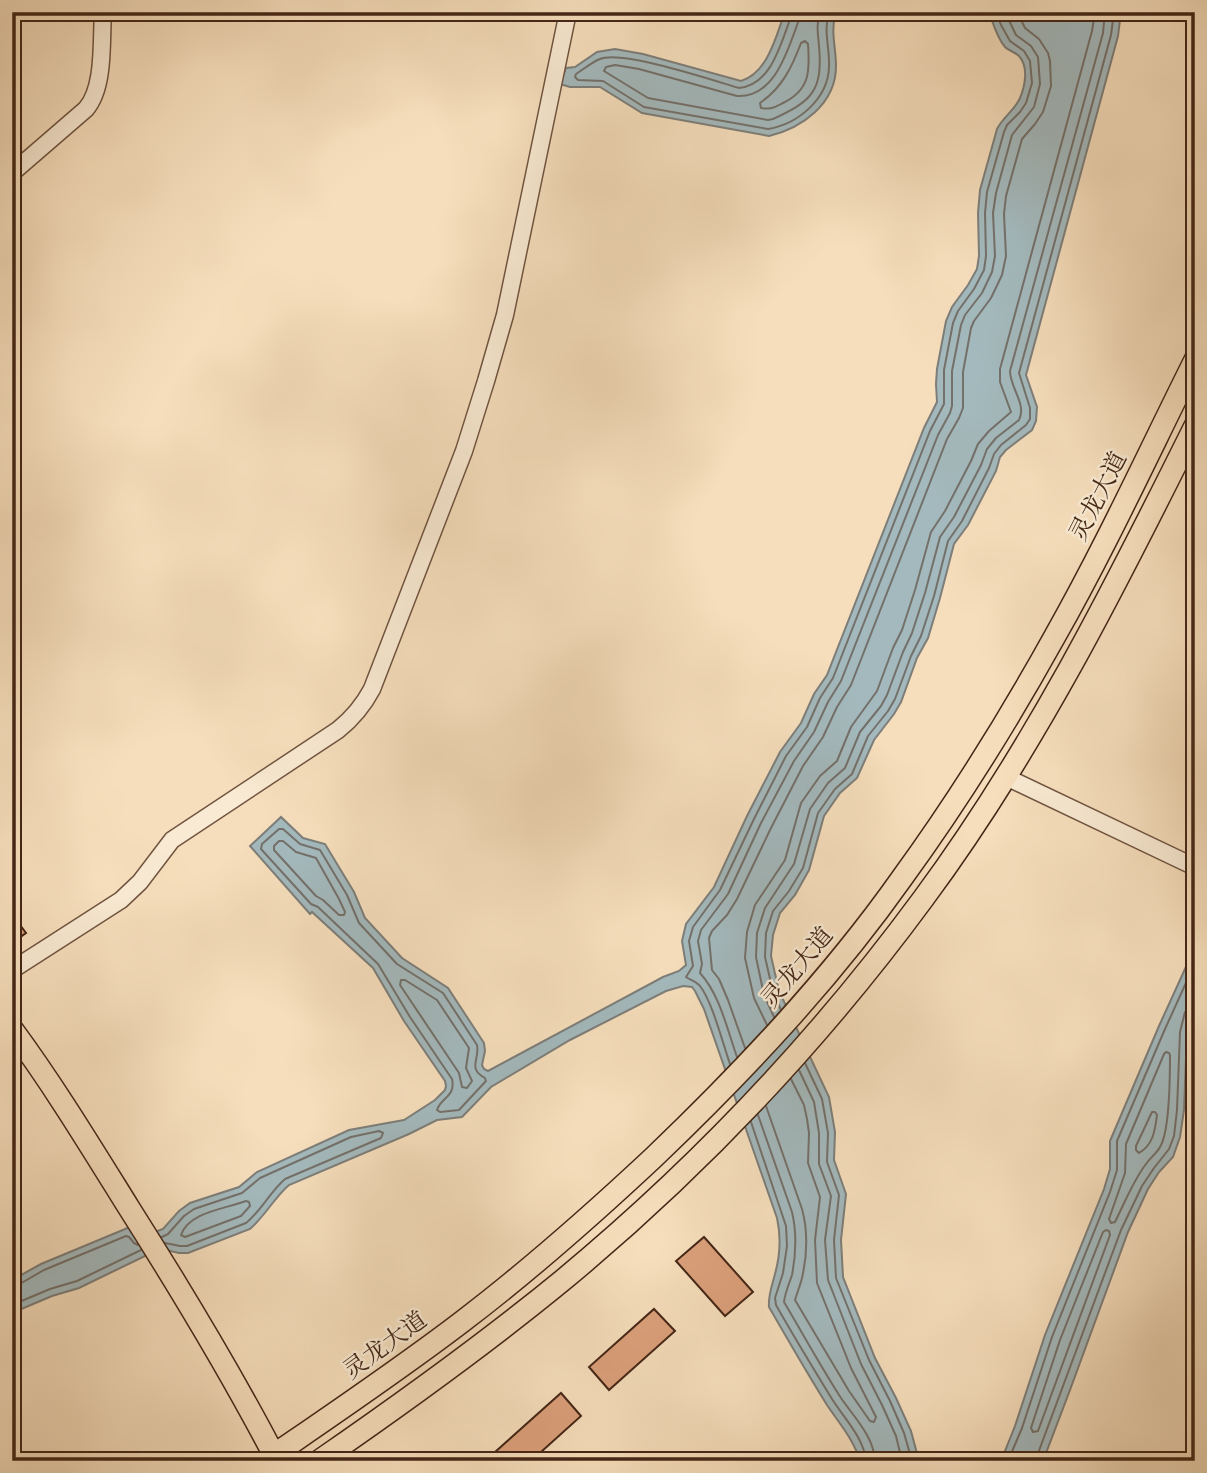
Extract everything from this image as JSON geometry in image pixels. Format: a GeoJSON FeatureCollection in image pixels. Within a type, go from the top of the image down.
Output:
{"type":"FeatureCollection","features":[{"type":"Feature","properties":{"kind":"main road","name":"灵龙大道"},"geometry":{"type":"LineString","coordinates":[[272,1459],[466,1319],[606,1202],[716,1096],[802,1003],[901,881],[989,748],[1074,601],[1195,360]]}},
{"type":"Feature","properties":{"kind":"main road"},"geometry":{"type":"LineString","coordinates":[[319,1461],[484,1343],[556,1286],[626,1225],[732,1122],[859,982],[924,898],[1036,729],[1124,569],[1195,426]]}},
{"type":"Feature","properties":{"kind":"main road"},"geometry":{"type":"LineString","coordinates":[[12,1029],[52,1085],[168,1271],[272,1459]]}},
{"type":"Feature","properties":{"kind":"street"},"geometry":{"type":"LineString","coordinates":[[12,173],[86,109],[94,98],[99,83],[103,12]]}},
{"type":"Feature","properties":{"kind":"street"},"geometry":{"type":"LineString","coordinates":[[12,970],[121,901],[172,840],[338,730],[365,702],[459,464],[486,381],[505,315],[568,12]]}},
{"type":"Feature","properties":{"kind":"street"},"geometry":{"type":"LineString","coordinates":[[1006,777],[1195,867]]}},
{"type":"Feature","properties":{"kind":"water"},"geometry":{"type":"Polygon","coordinates":[[[785,12],[836,12],[833,32],[836,66],[834,80],[824,103],[805,120],[769,136],[642,113],[600,87],[570,87],[560,84],[566,68],[575,67],[597,52],[615,49],[741,81],[750,77],[764,62],[785,12]]]}},
{"type":"Feature","properties":{"kind":"water"},"geometry":{"type":"Polygon","coordinates":[[[989,12],[1121,12],[1118,36],[1026,375],[1037,407],[1036,421],[1032,430],[1000,457],[996,471],[968,525],[954,544],[928,638],[917,658],[901,702],[874,740],[857,778],[840,793],[824,816],[809,870],[795,895],[780,913],[773,935],[771,956],[779,991],[829,1097],[835,1132],[834,1160],[846,1194],[841,1240],[843,1277],[875,1358],[911,1431],[919,1461],[860,1461],[850,1439],[769,1307],[779,1253],[777,1218],[704,1009],[692,987],[683,986],[666,991],[570,1040],[491,1087],[462,1117],[437,1120],[289,1185],[250,1229],[188,1253],[166,1250],[147,1255],[79,1288],[12,1313],[12,1280],[41,1264],[130,1227],[139,1238],[163,1229],[190,1203],[239,1187],[257,1172],[349,1130],[404,1120],[435,1100],[445,1090],[445,1081],[404,1021],[373,968],[312,912],[310,914],[250,846],[281,817],[303,838],[325,844],[354,892],[365,918],[402,958],[448,988],[484,1043],[482,1065],[488,1071],[686,965],[682,941],[686,924],[714,887],[780,752],[801,723],[814,694],[827,675],[924,428],[937,402],[937,369],[946,321],[977,269],[980,190],[997,129],[1018,102],[1025,82],[1022,60],[1002,43],[989,12]]]}},
{"type":"Feature","properties":{"kind":"water"},"geometry":{"type":"Polygon","coordinates":[[[1195,947],[1195,1005],[1187,1033],[1184,1110],[1180,1137],[1173,1157],[1148,1189],[1128,1232],[1043,1461],[1001,1461],[1045,1335],[1104,1189],[1110,1169],[1110,1141],[1195,947]]]}},
{"type":"Feature","properties":{"kind":"building"},"geometry":{"type":"Polygon","coordinates":[[[12,914],[26,933],[12,943],[12,914]]]}},
{"type":"Feature","properties":{"kind":"building"},"geometry":{"type":"Polygon","coordinates":[[[704,1237],[753,1292],[725,1316],[676,1261],[704,1237]]]}},
{"type":"Feature","properties":{"kind":"building"},"geometry":{"type":"Polygon","coordinates":[[[654,1309],[675,1331],[609,1390],[589,1367],[654,1309]]]}},
{"type":"Feature","properties":{"kind":"building"},"geometry":{"type":"Polygon","coordinates":[[[561,1393],[581,1416],[531,1461],[485,1461],[561,1393]]]}}]}
